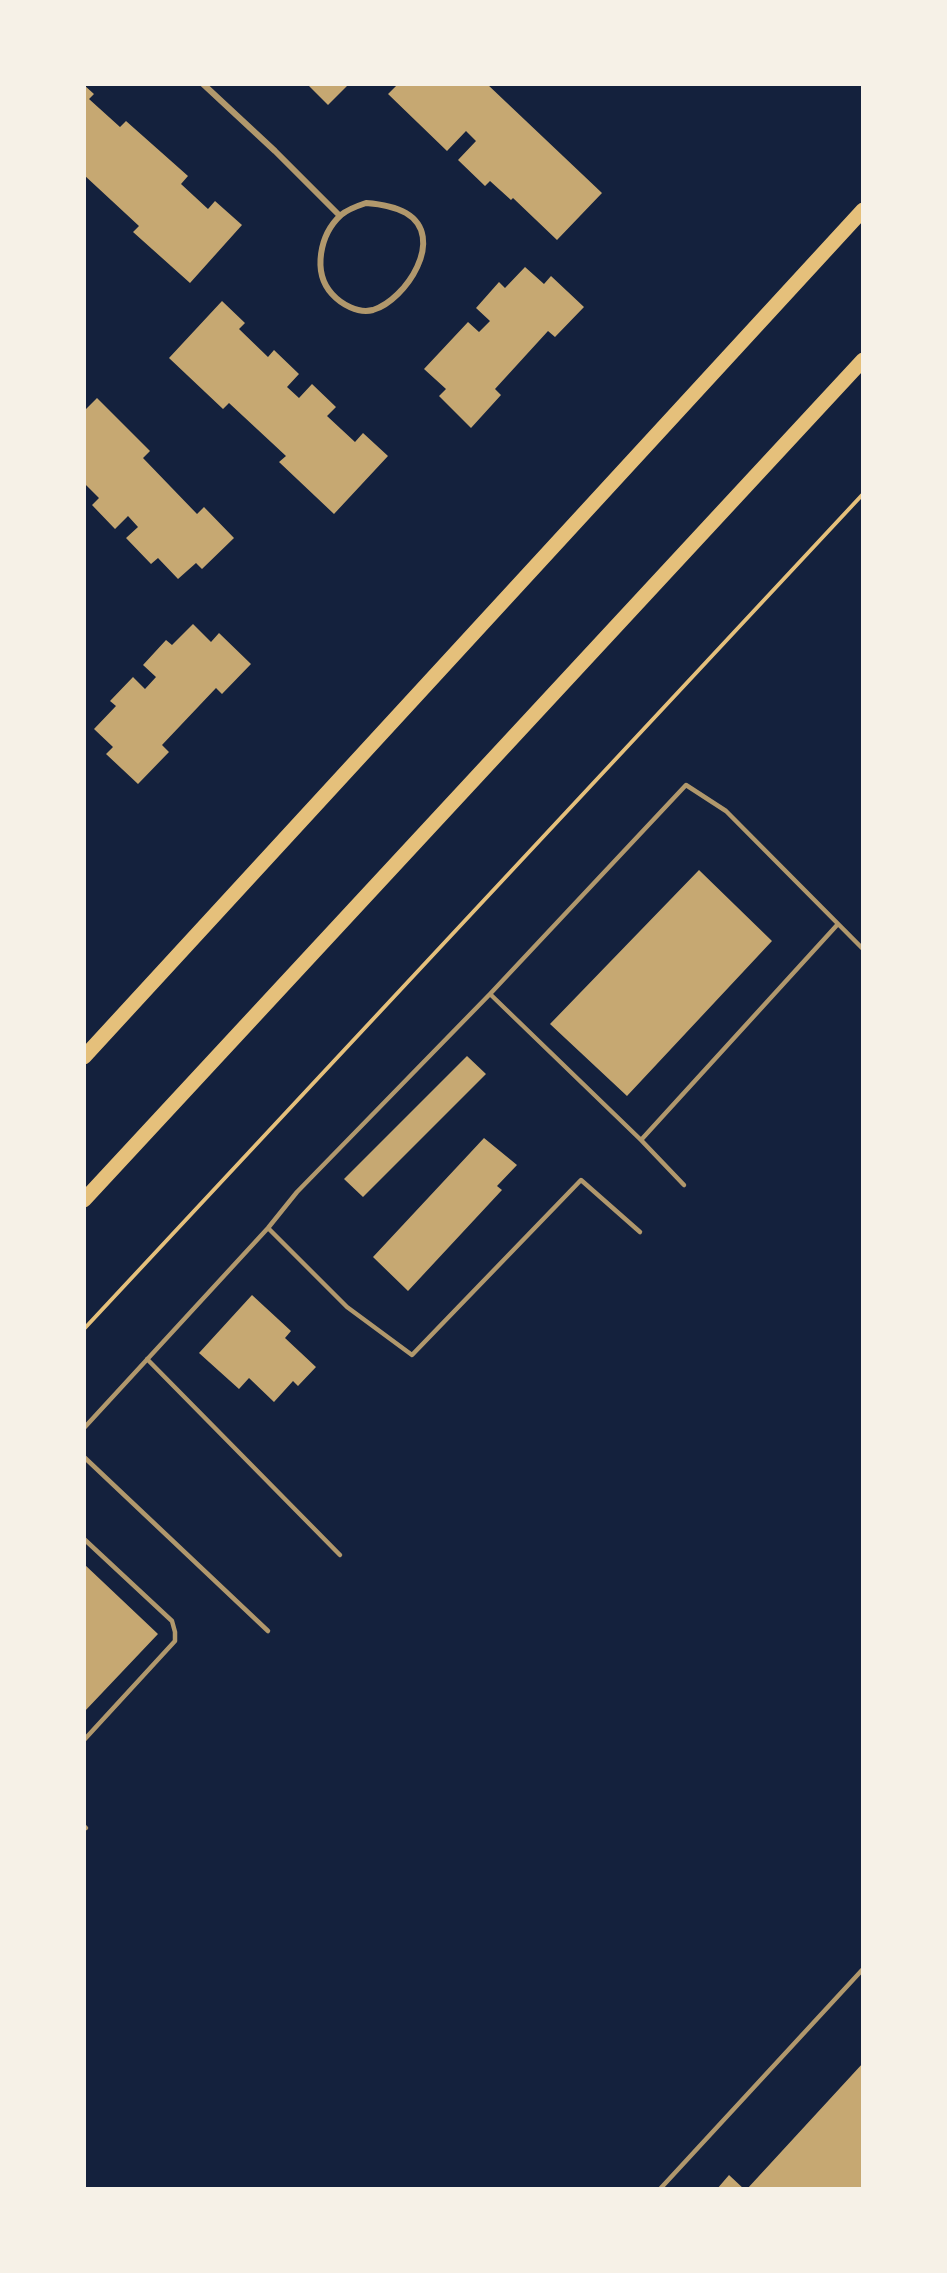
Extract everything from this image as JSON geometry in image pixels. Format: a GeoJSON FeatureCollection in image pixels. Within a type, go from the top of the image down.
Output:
{"type":"FeatureCollection","features":[{"type":"Feature","properties":{"kind":"main road"},"geometry":{"type":"LineString","coordinates":[[84,1057],[863,210]]}},
{"type":"Feature","properties":{"kind":"main road"},"geometry":{"type":"LineString","coordinates":[[84,1200],[863,360]]}},
{"type":"Feature","properties":{"kind":"street"},"geometry":{"type":"LineString","coordinates":[[203,84],[340,216]]}},
{"type":"Feature","properties":{"kind":"street"},"geometry":{"type":"LineString","coordinates":[[366,203],[384,205],[406,213],[416,222],[423,239],[423,252],[408,282],[386,302],[372,310],[353,309],[338,301],[326,288],[320,267],[321,251],[340,216],[366,203]]}},
{"type":"Feature","properties":{"kind":"lane"},"geometry":{"type":"LineString","coordinates":[[84,1428],[268,1228],[297,1192],[490,994],[686,785],[726,811],[863,949]]}},
{"type":"Feature","properties":{"kind":"lane"},"geometry":{"type":"LineString","coordinates":[[641,1140],[838,924]]}},
{"type":"Feature","properties":{"kind":"lane"},"geometry":{"type":"LineString","coordinates":[[490,994],[641,1140],[684,1185]]}},
{"type":"Feature","properties":{"kind":"lane"},"geometry":{"type":"LineString","coordinates":[[268,1228],[347,1307],[412,1355],[581,1180],[640,1232]]}},
{"type":"Feature","properties":{"kind":"lane"},"geometry":{"type":"LineString","coordinates":[[147,1359],[340,1555]]}},
{"type":"Feature","properties":{"kind":"lane"},"geometry":{"type":"LineString","coordinates":[[84,1457],[268,1631]]}},
{"type":"Feature","properties":{"kind":"lane"},"geometry":{"type":"LineString","coordinates":[[84,1539],[172,1621],[175,1641],[84,1740]]}},
{"type":"Feature","properties":{"kind":"lane"},"geometry":{"type":"LineString","coordinates":[[660,2189],[863,1969]]}},
{"type":"Feature","properties":{"kind":"path"},"geometry":{"type":"LineString","coordinates":[[84,1329],[863,494]]}},
{"type":"Feature","properties":{"kind":"building"},"geometry":{"type":"Polygon","coordinates":[[[307,84],[349,84],[328,105],[307,84]]]}},
{"type":"Feature","properties":{"kind":"building"},"geometry":{"type":"Polygon","coordinates":[[[398,84],[487,84],[602,193],[557,240],[513,198],[511,200],[490,181],[485,186],[458,160],[476,141],[466,131],[447,151],[388,94],[398,84]]]}},
{"type":"Feature","properties":{"kind":"building"},"geometry":{"type":"Polygon","coordinates":[[[84,85],[94,94],[89,99],[120,127],[126,121],[188,176],[181,184],[208,209],[215,201],[242,225],[190,283],[133,232],[139,226],[84,175],[84,85]]]}},
{"type":"Feature","properties":{"kind":"building"},"geometry":{"type":"Polygon","coordinates":[[[525,267],[544,284],[551,276],[584,307],[555,337],[548,331],[495,389],[501,395],[471,428],[439,396],[446,389],[424,369],[468,322],[479,332],[490,321],[476,308],[499,282],[505,288],[525,267]]]}},
{"type":"Feature","properties":{"kind":"building"},"geometry":{"type":"Polygon","coordinates":[[[222,301],[245,323],[239,329],[268,357],[274,350],[299,374],[287,387],[299,398],[312,384],[336,407],[327,416],[355,442],[363,433],[388,456],[334,514],[279,462],[286,456],[229,403],[223,409],[169,358],[222,301]]]}},
{"type":"Feature","properties":{"kind":"building"},"geometry":{"type":"Polygon","coordinates":[[[97,398],[150,451],[143,458],[197,514],[204,507],[234,538],[202,569],[196,563],[178,579],[158,558],[151,564],[126,538],[138,527],[128,516],[115,529],[92,505],[99,498],[84,483],[84,411],[97,398]]]}},
{"type":"Feature","properties":{"kind":"building"},"geometry":{"type":"Polygon","coordinates":[[[193,624],[211,642],[219,633],[251,664],[222,694],[216,688],[162,745],[169,752],[138,784],[106,754],[113,747],[94,729],[116,706],[110,701],[133,677],[145,689],[156,677],[143,665],[166,640],[172,645],[193,624]]]}},
{"type":"Feature","properties":{"kind":"building"},"geometry":{"type":"Polygon","coordinates":[[[699,870],[772,941],[627,1096],[550,1024],[699,870]]]}},
{"type":"Feature","properties":{"kind":"building"},"geometry":{"type":"Polygon","coordinates":[[[467,1056],[486,1074],[363,1197],[344,1179],[467,1056]]]}},
{"type":"Feature","properties":{"kind":"building"},"geometry":{"type":"Polygon","coordinates":[[[484,1138],[517,1165],[497,1186],[502,1190],[408,1291],[373,1257],[484,1138]]]}},
{"type":"Feature","properties":{"kind":"building"},"geometry":{"type":"Polygon","coordinates":[[[252,1295],[291,1331],[285,1338],[316,1367],[298,1386],[293,1381],[274,1402],[249,1378],[239,1389],[199,1353],[252,1295]]]}},
{"type":"Feature","properties":{"kind":"building"},"geometry":{"type":"Polygon","coordinates":[[[84,1564],[158,1634],[84,1712],[84,1564]]]}},
{"type":"Feature","properties":{"kind":"building"},"geometry":{"type":"Polygon","coordinates":[[[863,2063],[863,2189],[747,2189],[863,2063]]]}},
{"type":"Feature","properties":{"kind":"building"},"geometry":{"type":"Polygon","coordinates":[[[729,2175],[744,2189],[717,2189],[729,2175]]]}}]}
